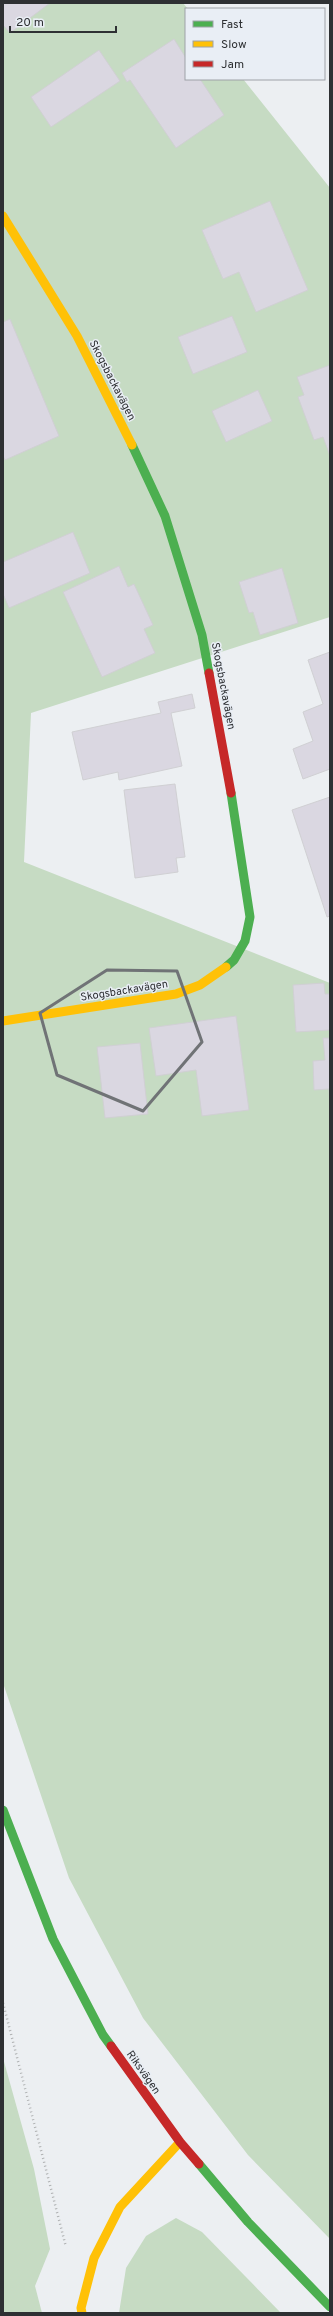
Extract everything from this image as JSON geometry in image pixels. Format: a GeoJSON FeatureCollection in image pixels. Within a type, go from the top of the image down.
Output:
{"type":"FeatureCollection","features":[{"type":"Feature","properties":{"kind":"street","name":"Skogsbackavägen"},"geometry":{"type":"LineString","coordinates":[[3,216],[77,336],[120,419],[165,516],[202,635],[228,771],[250,917],[245,942],[234,960],[219,973],[200,985],[176,994],[3,1021]]}},
{"type":"Feature","properties":{"kind":"street","name":"Riksvägen"},"geometry":{"type":"LineString","coordinates":[[3,1810],[53,1939],[103,2035],[180,2142],[248,2222],[330,2307]]}},
{"type":"Feature","properties":{"kind":"street"},"geometry":{"type":"LineString","coordinates":[[82,2313],[94,2258],[120,2207],[180,2142]]}},
{"type":"Feature","properties":{"kind":"path"},"geometry":{"type":"LineString","coordinates":[[3,2003],[67,2251]]}},
{"type":"Feature","properties":{"kind":"highlighted area"},"geometry":{"type":"Polygon","coordinates":[[[107,970],[177,971],[202,1042],[143,1111],[57,1075],[40,1013],[107,970]]]}},
{"type":"Feature","properties":{"kind":"green space"},"geometry":{"type":"Polygon","coordinates":[[[3,3],[183,3],[187,8],[185,8],[185,80],[244,80],[330,188],[330,617],[31,713],[24,862],[330,983],[330,2239],[248,2155],[143,2018],[69,1878],[3,1683],[3,3]]]}},
{"type":"Feature","properties":{"kind":"green space"},"geometry":{"type":"Polygon","coordinates":[[[3,2058],[34,2169],[50,2249],[35,2286],[42,2313],[3,2313],[3,2058]]]}},
{"type":"Feature","properties":{"kind":"green space"},"geometry":{"type":"Polygon","coordinates":[[[176,2218],[202,2232],[281,2313],[119,2313],[126,2268],[146,2236],[176,2218]]]}},
{"type":"Feature","properties":{"kind":"building"},"geometry":{"type":"Polygon","coordinates":[[[3,3],[50,3],[10,33],[3,25],[3,3]]]}},
{"type":"Feature","properties":{"kind":"building"},"geometry":{"type":"Polygon","coordinates":[[[174,39],[185,56],[185,80],[201,80],[224,115],[176,148],[130,80],[127,82],[122,73],[174,39]]]}},
{"type":"Feature","properties":{"kind":"building"},"geometry":{"type":"Polygon","coordinates":[[[99,50],[120,81],[51,127],[31,97],[99,50]]]}},
{"type":"Feature","properties":{"kind":"building"},"geometry":{"type":"Polygon","coordinates":[[[270,201],[308,290],[256,312],[239,272],[223,279],[202,230],[270,201]]]}},
{"type":"Feature","properties":{"kind":"building"},"geometry":{"type":"Polygon","coordinates":[[[232,316],[247,352],[193,374],[178,337],[232,316]]]}},
{"type":"Feature","properties":{"kind":"building"},"geometry":{"type":"Polygon","coordinates":[[[10,319],[59,436],[5,460],[3,456],[3,322],[10,319]]]}},
{"type":"Feature","properties":{"kind":"building"},"geometry":{"type":"Polygon","coordinates":[[[330,365],[330,456],[323,437],[314,440],[298,397],[304,395],[297,377],[330,365]]]}},
{"type":"Feature","properties":{"kind":"building"},"geometry":{"type":"Polygon","coordinates":[[[258,390],[272,421],[226,442],[212,411],[258,390]]]}},
{"type":"Feature","properties":{"kind":"building"},"geometry":{"type":"Polygon","coordinates":[[[73,532],[90,573],[9,608],[3,594],[3,562],[73,532]]]}},
{"type":"Feature","properties":{"kind":"building"},"geometry":{"type":"Polygon","coordinates":[[[119,566],[128,587],[134,584],[153,625],[144,629],[155,653],[102,677],[63,592],[119,566]]]}},
{"type":"Feature","properties":{"kind":"building"},"geometry":{"type":"Polygon","coordinates":[[[282,568],[298,623],[260,635],[253,612],[249,613],[239,582],[282,568]]]}},
{"type":"Feature","properties":{"kind":"building"},"geometry":{"type":"Polygon","coordinates":[[[330,652],[330,769],[303,779],[293,749],[313,741],[303,712],[323,704],[308,660],[330,652]]]}},
{"type":"Feature","properties":{"kind":"building"},"geometry":{"type":"Polygon","coordinates":[[[192,694],[195,708],[171,713],[182,766],[119,780],[118,772],[83,780],[72,732],[161,713],[158,702],[192,694]]]}},
{"type":"Feature","properties":{"kind":"building"},"geometry":{"type":"Polygon","coordinates":[[[175,784],[185,857],[176,858],[178,872],[135,878],[124,790],[175,784]]]}},
{"type":"Feature","properties":{"kind":"building"},"geometry":{"type":"Polygon","coordinates":[[[330,797],[330,916],[327,917],[292,810],[330,797]]]}},
{"type":"Feature","properties":{"kind":"building"},"geometry":{"type":"Polygon","coordinates":[[[324,983],[325,994],[330,994],[330,1030],[296,1032],[293,985],[324,983]]]}},
{"type":"Feature","properties":{"kind":"building"},"geometry":{"type":"Polygon","coordinates":[[[236,1016],[249,1110],[202,1116],[196,1070],[156,1076],[149,1028],[236,1016]]]}},
{"type":"Feature","properties":{"kind":"building"},"geometry":{"type":"Polygon","coordinates":[[[323,1038],[330,1038],[330,1103],[329,1089],[314,1090],[313,1061],[325,1060],[323,1038]]]}},
{"type":"Feature","properties":{"kind":"building"},"geometry":{"type":"Polygon","coordinates":[[[140,1043],[148,1114],[105,1118],[97,1047],[140,1043]]]}},
{"type":"Feature","properties":{"kind":"traffic: fast"},"geometry":{"type":"LineString","coordinates":[[132,445],[165,516],[202,635],[209,673]]}},
{"type":"Feature","properties":{"kind":"traffic: fast"},"geometry":{"type":"LineString","coordinates":[[226,967],[234,960],[245,941],[250,917],[231,793]]}},
{"type":"Feature","properties":{"kind":"traffic: fast"},"geometry":{"type":"LineString","coordinates":[[3,1810],[53,1939],[103,2035],[111,2046]]}},
{"type":"Feature","properties":{"kind":"traffic: fast"},"geometry":{"type":"LineString","coordinates":[[199,2164],[248,2222],[330,2307]]}},
{"type":"Feature","properties":{"kind":"traffic: slow"},"geometry":{"type":"LineString","coordinates":[[3,216],[77,336],[132,445]]}},
{"type":"Feature","properties":{"kind":"traffic: slow"},"geometry":{"type":"LineString","coordinates":[[3,1021],[176,994],[200,985],[226,967]]}},
{"type":"Feature","properties":{"kind":"traffic: slow"},"geometry":{"type":"LineString","coordinates":[[82,2313],[81,2308],[94,2258],[120,2207],[180,2142]]}},
{"type":"Feature","properties":{"kind":"traffic: jam"},"geometry":{"type":"LineString","coordinates":[[209,673],[231,793]]}},
{"type":"Feature","properties":{"kind":"traffic: jam"},"geometry":{"type":"LineString","coordinates":[[111,2046],[180,2142],[199,2164]]}}]}
